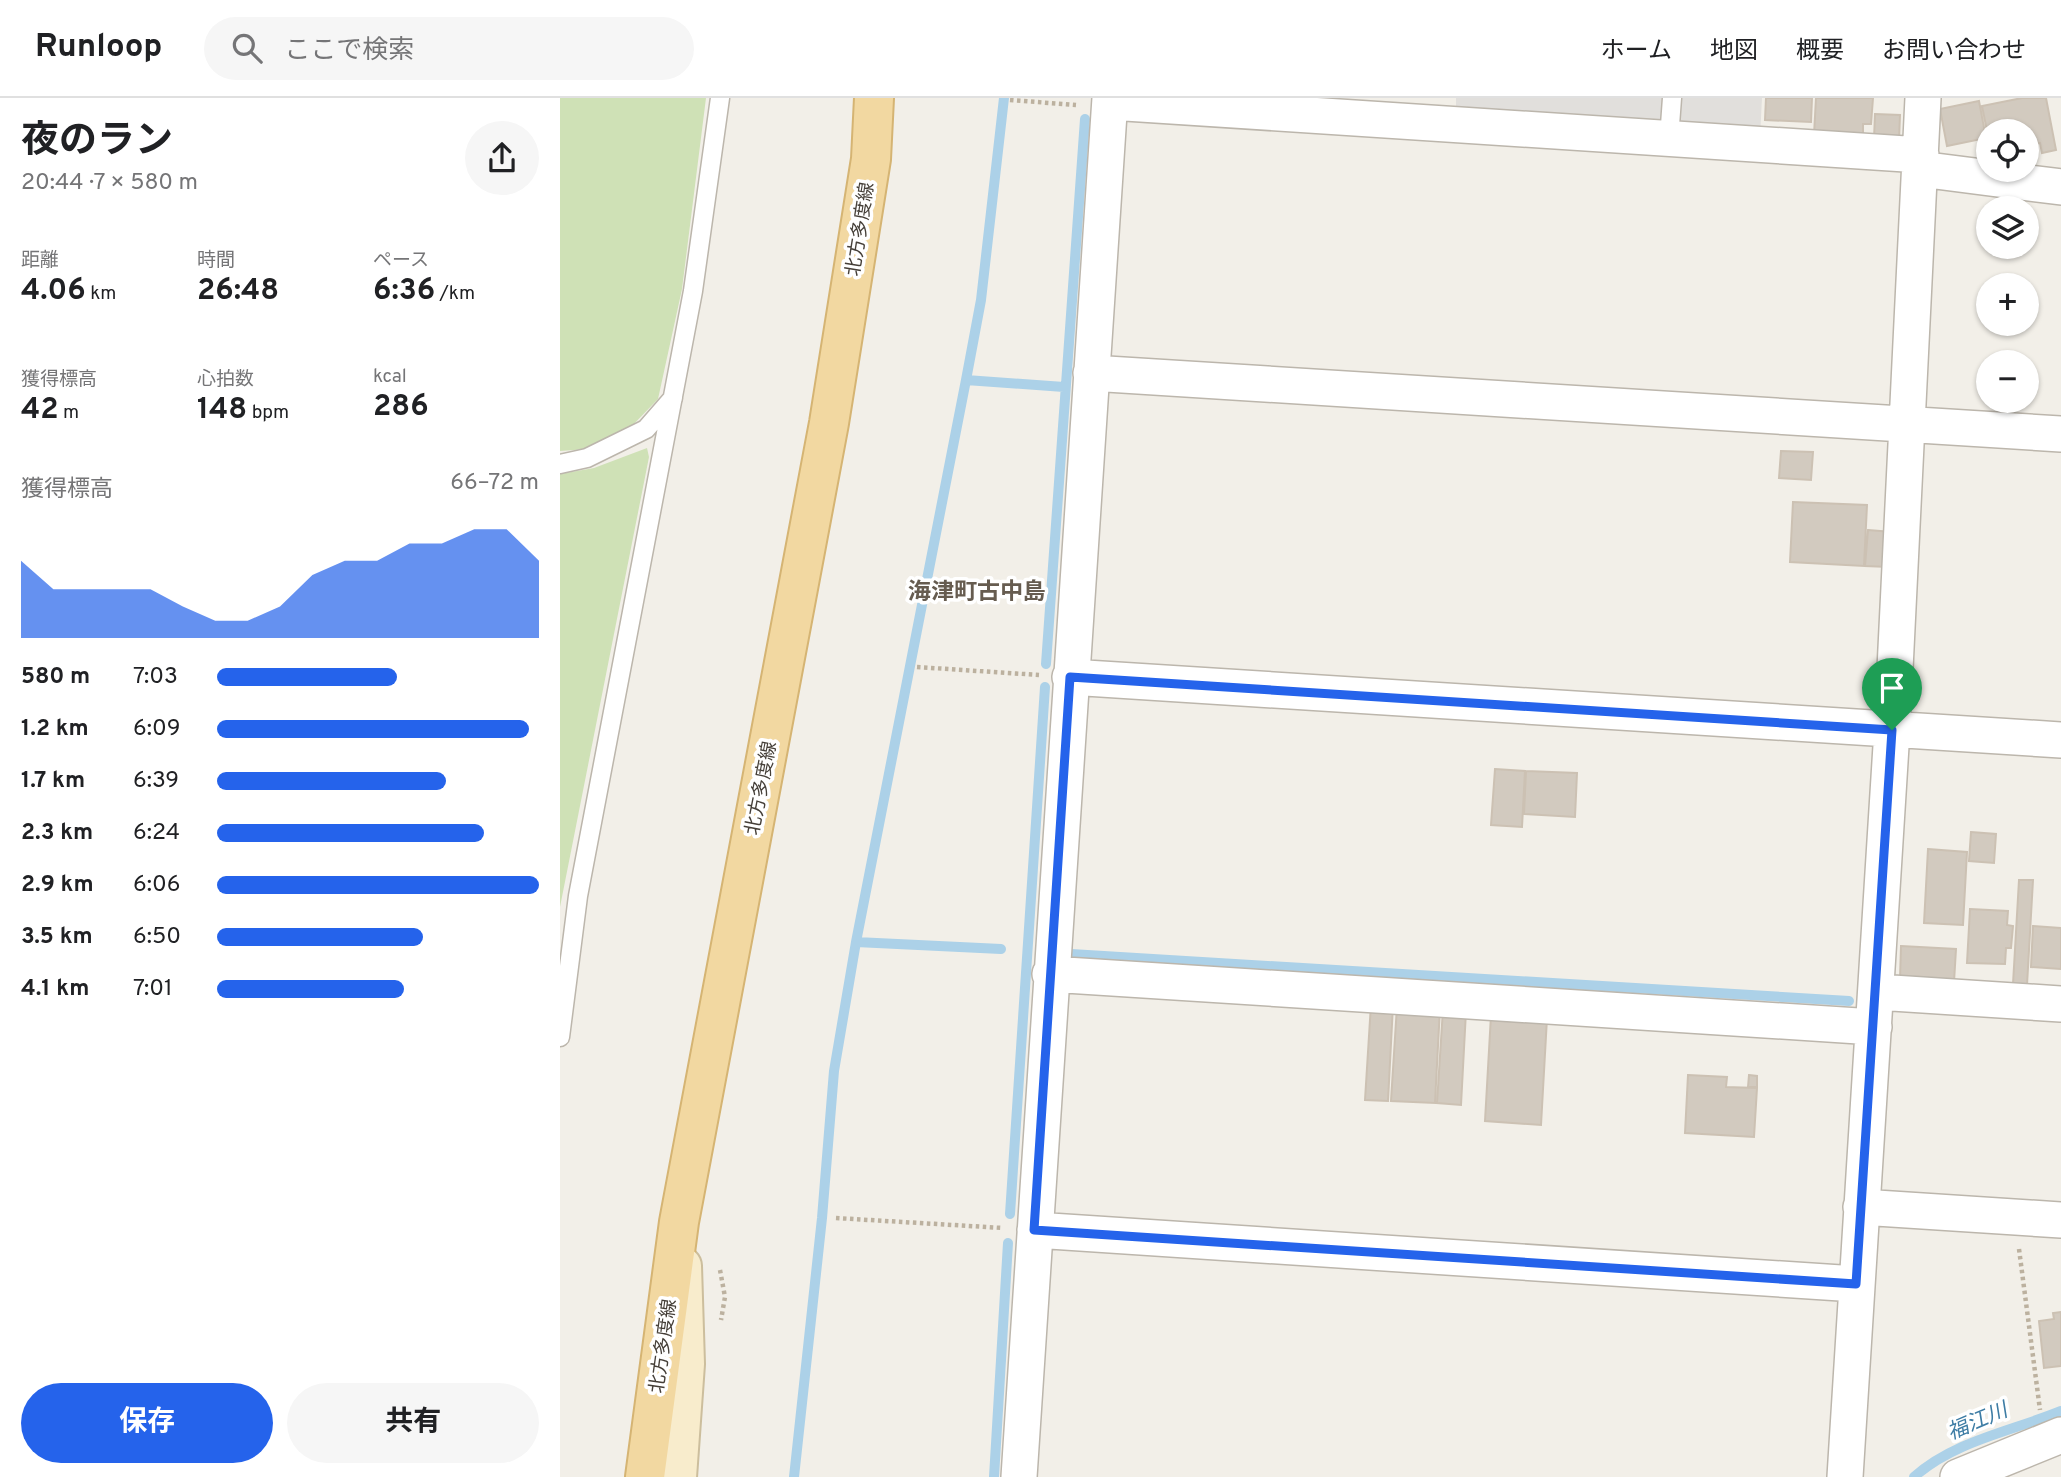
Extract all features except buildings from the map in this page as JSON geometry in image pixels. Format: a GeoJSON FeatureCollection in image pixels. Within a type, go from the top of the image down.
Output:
{"type":"FeatureCollection","features":[{"type":"Feature","properties":{"kind":"main road","name":"北方多度線"},"geometry":{"type":"LineString","coordinates":[[645,1477],[679,1222],[828,424],[871,159],[874,98]]}},
{"type":"Feature","properties":{"kind":"main road"},"geometry":{"type":"LineString","coordinates":[[677,1477],[686,1306],[679,1222]]}},
{"type":"Feature","properties":{"kind":"street"},"geometry":{"type":"LineString","coordinates":[[1845,1477],[1892,730],[1923,98]]}},
{"type":"Feature","properties":{"kind":"street"},"geometry":{"type":"LineString","coordinates":[[1019,1477],[1050,974],[1110,102],[1447,111],[1669,139],[1920,162],[2061,187]]}},
{"type":"Feature","properties":{"kind":"street"},"geometry":{"type":"LineString","coordinates":[[1091,373],[2061,434]]}},
{"type":"Feature","properties":{"kind":"street"},"geometry":{"type":"LineString","coordinates":[[1070,677],[2061,740]]}},
{"type":"Feature","properties":{"kind":"street"},"geometry":{"type":"LineString","coordinates":[[1050,974],[1874,1027]]}},
{"type":"Feature","properties":{"kind":"street"},"geometry":{"type":"LineString","coordinates":[[1877,992],[2061,1003]]}},
{"type":"Feature","properties":{"kind":"street"},"geometry":{"type":"LineString","coordinates":[[1861,1208],[2061,1220]]}},
{"type":"Feature","properties":{"kind":"street"},"geometry":{"type":"LineString","coordinates":[[1034,1230],[1856,1284]]}},
{"type":"Feature","properties":{"kind":"street"},"geometry":{"type":"LineString","coordinates":[[1958,1477],[2061,1435]]}},
{"type":"Feature","properties":{"kind":"lane"},"geometry":{"type":"LineString","coordinates":[[560,1037],[578,895],[693,290],[720,98]]}},
{"type":"Feature","properties":{"kind":"lane"},"geometry":{"type":"LineString","coordinates":[[1669,139],[1672,98]]}},
{"type":"Feature","properties":{"kind":"lane"},"geometry":{"type":"LineString","coordinates":[[560,464],[587,458],[646,429],[673,398]]}},
{"type":"Feature","properties":{"kind":"path"},"geometry":{"type":"LineString","coordinates":[[1010,100],[1110,102]]}},
{"type":"Feature","properties":{"kind":"path"},"geometry":{"type":"LineString","coordinates":[[917,667],[1070,677]]}},
{"type":"Feature","properties":{"kind":"path"},"geometry":{"type":"LineString","coordinates":[[2015,1217],[2039,1401]]}},
{"type":"Feature","properties":{"kind":"path"},"geometry":{"type":"LineString","coordinates":[[836,1218],[1034,1230]]}},
{"type":"Feature","properties":{"kind":"green space"},"geometry":{"type":"Polygon","coordinates":[[[560,98],[706,98],[682,289],[658,399],[628,430],[588,449],[560,451],[560,98]]]}},
{"type":"Feature","properties":{"kind":"green space"},"geometry":{"type":"Polygon","coordinates":[[[647,448],[649,457],[560,907],[560,474],[594,468],[647,448]]]}},
{"type":"Feature","properties":{"kind":"shaded area"},"geometry":{"type":"Polygon","coordinates":[[[1456,98],[1762,98],[1760,137],[1468,119],[1456,107],[1456,98]]]}},
{"type":"Feature","properties":{"kind":"waterway"},"geometry":{"type":"LineString","coordinates":[[1004,98],[981,300],[966,380],[1064,387]]}},
{"type":"Feature","properties":{"kind":"waterway"},"geometry":{"type":"LineString","coordinates":[[1046,664],[1085,119]]}},
{"type":"Feature","properties":{"kind":"waterway"},"geometry":{"type":"LineString","coordinates":[[966,380],[856,942],[1001,949]]}},
{"type":"Feature","properties":{"kind":"waterway"},"geometry":{"type":"LineString","coordinates":[[1010,1214],[1045,687]]}},
{"type":"Feature","properties":{"kind":"waterway"},"geometry":{"type":"LineString","coordinates":[[794,1477],[822,1218],[834,1071],[856,942]]}},
{"type":"Feature","properties":{"kind":"waterway"},"geometry":{"type":"LineString","coordinates":[[1071,954],[1849,1001]]}},
{"type":"Feature","properties":{"kind":"waterway"},"geometry":{"type":"LineString","coordinates":[[994,1477],[1008,1243]]}},
{"type":"Feature","properties":{"kind":"waterway","name":"福江川"},"geometry":{"type":"LineString","coordinates":[[1914,1477],[1947,1454],[2061,1411]]}},
{"type":"Feature","properties":{"kind":"district","name":"海津町古中島"},"geometry":{"type":"Point","coordinates":[977,591]}},
{"type":"Feature","properties":{"kind":"route"},"geometry":{"type":"LineString","coordinates":[[1070,677],[1892,730],[1856,1284],[1034,1230],[1070,677]]}}]}
